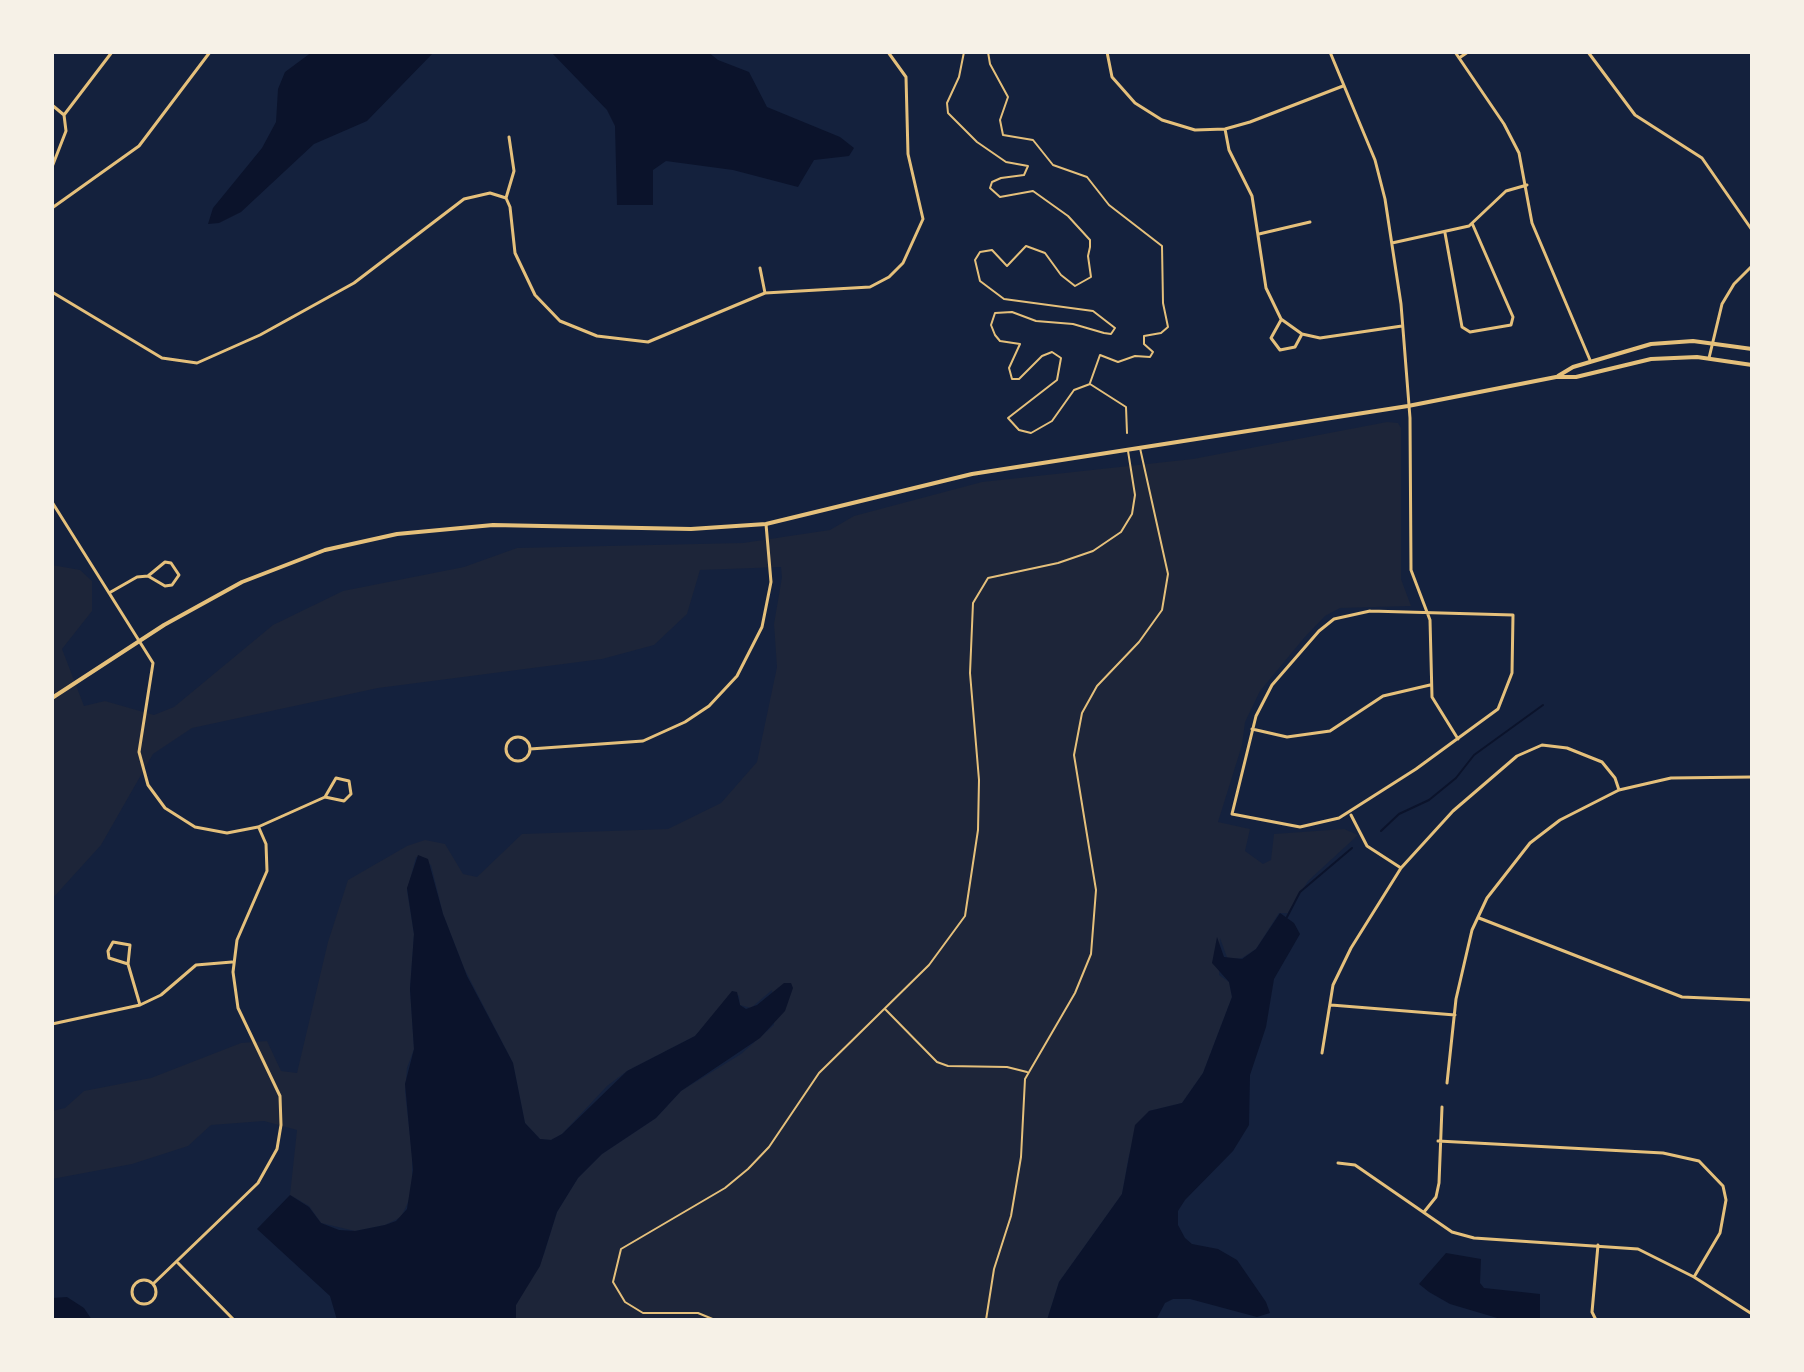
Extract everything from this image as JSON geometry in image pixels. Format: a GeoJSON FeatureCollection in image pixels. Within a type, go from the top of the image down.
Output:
{"type":"FeatureCollection","features":[{"type":"Feature","properties":{"kind":"street"},"geometry":{"type":"LineString","coordinates":[[64,115],[112,52]]}},
{"type":"Feature","properties":{"kind":"street"},"geometry":{"type":"LineString","coordinates":[[52,208],[139,146],[210,52]]}},
{"type":"Feature","properties":{"kind":"street"},"geometry":{"type":"LineString","coordinates":[[509,137],[514,171],[506,198],[510,207],[512,244],[529,287],[549,313],[582,332],[626,342],[648,342],[765,293],[870,287],[896,270],[913,245],[923,219],[908,154],[908,88],[902,68],[888,52]]}},
{"type":"Feature","properties":{"kind":"street"},"geometry":{"type":"LineString","coordinates":[[1107,52],[1109,70],[1118,87],[1152,114],[1185,128],[1225,129],[1343,86]]}},
{"type":"Feature","properties":{"kind":"street"},"geometry":{"type":"LineString","coordinates":[[1330,52],[1375,160],[1392,243],[1408,406],[1412,479],[1411,570],[1430,620],[1430,685],[1435,706],[1458,739]]}},
{"type":"Feature","properties":{"kind":"street"},"geometry":{"type":"LineString","coordinates":[[1455,52],[1504,124],[1519,153],[1538,240],[1591,361]]}},
{"type":"Feature","properties":{"kind":"street"},"geometry":{"type":"LineString","coordinates":[[1459,58],[1468,52]]}},
{"type":"Feature","properties":{"kind":"street"},"geometry":{"type":"LineString","coordinates":[[1588,52],[1635,115],[1702,158],[1752,230]]}},
{"type":"Feature","properties":{"kind":"street"},"geometry":{"type":"LineString","coordinates":[[52,105],[64,115],[66,131],[52,167]]}},
{"type":"Feature","properties":{"kind":"street"},"geometry":{"type":"LineString","coordinates":[[1225,129],[1229,150],[1252,196],[1266,288],[1281,319],[1302,334],[1327,338],[1402,326]]}},
{"type":"Feature","properties":{"kind":"street"},"geometry":{"type":"LineString","coordinates":[[1392,243],[1445,233],[1472,223],[1506,191],[1527,185]]}},
{"type":"Feature","properties":{"kind":"street"},"geometry":{"type":"LineString","coordinates":[[52,292],[162,358],[197,363],[260,335],[354,283],[464,199],[490,193],[506,198]]}},
{"type":"Feature","properties":{"kind":"street"},"geometry":{"type":"LineString","coordinates":[[1259,234],[1310,222]]}},
{"type":"Feature","properties":{"kind":"street"},"geometry":{"type":"LineString","coordinates":[[1445,233],[1462,327],[1470,332],[1511,325],[1513,317],[1472,223]]}},
{"type":"Feature","properties":{"kind":"street"},"geometry":{"type":"LineString","coordinates":[[1709,358],[1722,304],[1734,284],[1752,266]]}},
{"type":"Feature","properties":{"kind":"street"},"geometry":{"type":"LineString","coordinates":[[760,268],[765,293]]}},
{"type":"Feature","properties":{"kind":"street"},"geometry":{"type":"LineString","coordinates":[[1281,319],[1272,333],[1275,347],[1290,350],[1302,334]]}},
{"type":"Feature","properties":{"kind":"street"},"geometry":{"type":"LineString","coordinates":[[1556,377],[1591,361],[1651,344],[1711,343],[1752,349]]}},
{"type":"Feature","properties":{"kind":"street"},"geometry":{"type":"LineString","coordinates":[[52,698],[202,603],[262,573],[325,550],[397,534],[493,525],[691,529],[766,524],[972,474],[1408,406],[1556,377],[1576,377],[1664,357],[1709,358],[1752,365]]}},
{"type":"Feature","properties":{"kind":"street"},"geometry":{"type":"LineString","coordinates":[[52,502],[153,663],[151,693],[139,737],[140,762],[148,785],[165,808],[195,827],[227,833],[258,827],[325,797],[348,799],[352,787],[349,781],[336,778],[325,797]]}},
{"type":"Feature","properties":{"kind":"street"},"geometry":{"type":"LineString","coordinates":[[530,749],[643,741],[685,722],[709,706],[737,676],[762,627],[771,582],[766,524]]}},
{"type":"Feature","properties":{"kind":"street"},"geometry":{"type":"LineString","coordinates":[[109,593],[127,581],[148,576],[165,562],[171,563],[179,575],[177,580],[165,586],[148,576]]}},
{"type":"Feature","properties":{"kind":"street"},"geometry":{"type":"LineString","coordinates":[[1370,611],[1427,614],[1513,615],[1512,673],[1505,698],[1489,719],[1350,813],[1300,827],[1232,814],[1261,700],[1319,631],[1334,619],[1370,611]]}},
{"type":"Feature","properties":{"kind":"street"},"geometry":{"type":"LineString","coordinates":[[1252,729],[1287,737],[1330,731],[1383,696],[1430,685]]}},
{"type":"Feature","properties":{"kind":"street"},"geometry":{"type":"LineString","coordinates":[[518,738],[526,741],[530,749],[526,758],[518,761],[510,758],[506,750],[509,741],[518,738]]}},
{"type":"Feature","properties":{"kind":"street"},"geometry":{"type":"LineString","coordinates":[[1322,1053],[1330,1005],[1343,963],[1401,868],[1453,811],[1530,748],[1553,745],[1592,757],[1609,768],[1619,790]]}},
{"type":"Feature","properties":{"kind":"street"},"geometry":{"type":"LineString","coordinates":[[1447,1083],[1463,964],[1477,918],[1502,876],[1530,843],[1578,809],[1619,790],[1671,778],[1752,777]]}},
{"type":"Feature","properties":{"kind":"street"},"geometry":{"type":"LineString","coordinates":[[1350,813],[1367,846],[1401,868]]}},
{"type":"Feature","properties":{"kind":"street"},"geometry":{"type":"LineString","coordinates":[[153,1284],[265,1173],[280,1134],[280,1096],[238,1008],[233,962],[237,940],[267,871],[266,844],[258,827]]}},
{"type":"Feature","properties":{"kind":"street"},"geometry":{"type":"LineString","coordinates":[[1477,918],[1682,997],[1752,1000]]}},
{"type":"Feature","properties":{"kind":"street"},"geometry":{"type":"LineString","coordinates":[[128,964],[109,958],[108,951],[113,942],[130,945],[128,964],[140,1005]]}},
{"type":"Feature","properties":{"kind":"street"},"geometry":{"type":"LineString","coordinates":[[52,1024],[140,1005],[161,995],[196,965],[216,960],[233,962]]}},
{"type":"Feature","properties":{"kind":"street"},"geometry":{"type":"LineString","coordinates":[[1330,1005],[1455,1015]]}},
{"type":"Feature","properties":{"kind":"street"},"geometry":{"type":"LineString","coordinates":[[1424,1212],[1436,1197],[1439,1183],[1438,1141],[1442,1107]]}},
{"type":"Feature","properties":{"kind":"street"},"geometry":{"type":"LineString","coordinates":[[1438,1141],[1663,1153],[1699,1161],[1713,1171],[1723,1186],[1726,1200],[1720,1233],[1694,1277]]}},
{"type":"Feature","properties":{"kind":"street"},"geometry":{"type":"LineString","coordinates":[[1338,1163],[1355,1165],[1452,1232],[1474,1238],[1638,1249],[1694,1277],[1752,1314]]}},
{"type":"Feature","properties":{"kind":"street"},"geometry":{"type":"LineString","coordinates":[[1596,1320],[1592,1312],[1598,1245]]}},
{"type":"Feature","properties":{"kind":"street"},"geometry":{"type":"LineString","coordinates":[[177,1262],[234,1320]]}},
{"type":"Feature","properties":{"kind":"street"},"geometry":{"type":"LineString","coordinates":[[144,1280],[153,1284],[157,1292],[153,1301],[145,1304],[136,1301],[132,1292],[136,1284],[144,1280]]}},
{"type":"Feature","properties":{"kind":"lane"},"geometry":{"type":"LineString","coordinates":[[986,1320],[994,1269],[1011,1216],[1028,1072],[1075,993],[1091,954],[1096,890],[1074,755],[1082,713],[1097,686],[1139,642],[1162,610],[1168,574],[1140,448]]}},
{"type":"Feature","properties":{"kind":"lane"},"geometry":{"type":"LineString","coordinates":[[715,1320],[698,1313],[643,1313],[625,1302],[613,1282],[615,1263],[621,1249],[725,1188],[748,1169],[769,1147],[819,1073],[929,965],[965,916],[978,830],[979,780],[970,673],[973,603],[988,578],[1058,563],[1093,551],[1121,532],[1132,514],[1135,495],[1127,450]]}},
{"type":"Feature","properties":{"kind":"lane"},"geometry":{"type":"LineString","coordinates":[[884,1008],[937,1062],[948,1066],[1007,1067],[1028,1072]]}},
{"type":"Feature","properties":{"kind":"path"},"geometry":{"type":"LineString","coordinates":[[964,52],[959,77],[947,103],[948,113],[977,142],[1006,162],[1028,166],[1024,175],[1001,178],[992,182],[990,188],[1000,197],[1033,191],[1068,216],[1090,240],[1088,256],[1091,277],[1075,286],[1045,253],[1026,246],[1007,266],[992,250],[980,252],[975,260],[980,281],[1004,299],[1093,311],[1115,328],[1111,334],[1073,324],[1036,321],[1012,312],[995,313],[991,325],[995,335],[1000,341],[1020,344],[1009,368],[1012,379],[1019,379],[1042,356],[1052,352],[1061,358],[1057,380],[1008,418],[1019,430],[1031,433],[1052,421],[1074,390],[1090,384]]}},
{"type":"Feature","properties":{"kind":"path"},"geometry":{"type":"LineString","coordinates":[[988,52],[990,64],[1008,97],[1000,120],[1003,135],[1033,140],[1053,165],[1087,177],[1109,205],[1122,211],[1162,246],[1163,303],[1168,327],[1161,333],[1144,336],[1144,344],[1153,352],[1150,357],[1135,356],[1118,362],[1100,355],[1095,360],[1090,384]]}},
{"type":"Feature","properties":{"kind":"path"},"geometry":{"type":"LineString","coordinates":[[1090,384],[1126,407],[1127,433]]}},
{"type":"Feature","properties":{"kind":"shaded area"},"geometry":{"type":"Polygon","coordinates":[[[312,52],[434,52],[367,121],[314,144],[241,212],[219,223],[208,224],[213,208],[262,148],[276,122],[278,89],[285,72],[312,52]]]}},
{"type":"Feature","properties":{"kind":"shaded area"},"geometry":{"type":"Polygon","coordinates":[[[551,52],[708,52],[718,60],[749,72],[767,107],[840,137],[854,148],[849,156],[814,160],[798,187],[733,170],[666,161],[653,170],[653,205],[617,205],[615,126],[607,110],[551,52]]]}},
{"type":"Feature","properties":{"kind":"shaded area"},"geometry":{"type":"Polygon","coordinates":[[[1387,422],[1398,423],[1401,428],[1401,579],[1411,606],[1340,608],[1325,616],[1304,638],[1260,691],[1245,722],[1242,745],[1218,822],[1250,829],[1245,851],[1263,864],[1271,860],[1274,834],[1344,829],[1358,835],[1308,881],[1288,913],[1279,913],[1256,949],[1242,958],[1228,960],[1220,938],[1219,975],[1229,982],[1232,997],[1203,1073],[1182,1103],[1149,1111],[1129,1155],[1122,1194],[1059,1282],[1047,1320],[516,1320],[516,1305],[544,1254],[557,1212],[578,1178],[602,1154],[656,1118],[681,1091],[741,1054],[774,1025],[772,990],[751,1008],[740,1005],[739,995],[695,1036],[627,1071],[607,1086],[562,1134],[551,1140],[540,1139],[525,1123],[513,1063],[464,968],[443,914],[431,865],[416,857],[407,891],[414,934],[410,989],[414,1049],[407,1068],[405,1092],[412,1153],[412,1194],[401,1217],[385,1225],[355,1231],[321,1223],[309,1206],[290,1195],[297,1130],[264,1121],[211,1125],[188,1146],[132,1164],[52,1179],[52,1111],[65,1108],[84,1091],[151,1078],[241,1043],[267,1041],[281,1071],[297,1073],[328,942],[348,880],[407,846],[425,840],[445,844],[463,874],[477,877],[522,834],[668,829],[721,803],[757,762],[777,667],[774,624],[782,577],[781,567],[700,570],[687,614],[654,645],[602,659],[378,688],[192,728],[153,754],[101,845],[52,899],[52,565],[80,570],[92,581],[92,611],[62,649],[84,706],[105,701],[154,715],[174,707],[273,625],[343,591],[464,567],[517,548],[743,543],[830,530],[854,516],[982,482],[1193,459],[1387,422]]]}},
{"type":"Feature","properties":{"kind":"shaded area"},"geometry":{"type":"Polygon","coordinates":[[[418,855],[428,859],[443,914],[467,976],[513,1063],[525,1123],[540,1139],[551,1140],[562,1134],[627,1071],[695,1036],[732,991],[737,992],[740,1005],[746,1009],[757,1005],[784,983],[791,983],[793,988],[785,1011],[760,1038],[681,1091],[656,1118],[602,1154],[578,1178],[557,1212],[540,1266],[516,1305],[516,1320],[337,1320],[330,1296],[257,1229],[290,1195],[309,1207],[321,1223],[339,1230],[355,1231],[385,1225],[396,1221],[407,1209],[413,1170],[405,1084],[414,1049],[410,989],[414,934],[407,888],[418,855]]]}},
{"type":"Feature","properties":{"kind":"shaded area"},"geometry":{"type":"Polygon","coordinates":[[[1280,913],[1294,923],[1300,934],[1274,979],[1266,1027],[1250,1075],[1249,1125],[1233,1151],[1178,1211],[1178,1225],[1185,1238],[1192,1244],[1218,1249],[1237,1260],[1266,1302],[1270,1313],[1257,1317],[1190,1299],[1173,1299],[1165,1303],[1156,1320],[1047,1320],[1059,1282],[1122,1194],[1135,1125],[1149,1111],[1182,1103],[1203,1073],[1232,997],[1229,982],[1212,963],[1217,937],[1224,957],[1242,959],[1256,949],[1280,913]]]}},
{"type":"Feature","properties":{"kind":"shaded area"},"geometry":{"type":"Polygon","coordinates":[[[1446,1253],[1481,1259],[1480,1283],[1484,1288],[1540,1294],[1540,1320],[1504,1320],[1450,1304],[1429,1292],[1419,1284],[1446,1253]]]}},
{"type":"Feature","properties":{"kind":"shaded area"},"geometry":{"type":"Polygon","coordinates":[[[67,1297],[84,1308],[92,1320],[52,1320],[52,1298],[67,1297]]]}},
{"type":"Feature","properties":{"kind":"waterway"},"geometry":{"type":"LineString","coordinates":[[1381,831],[1399,814],[1429,800],[1456,778],[1474,755],[1543,705]]}},
{"type":"Feature","properties":{"kind":"waterway"},"geometry":{"type":"LineString","coordinates":[[1287,917],[1300,892],[1352,848]]}}]}
